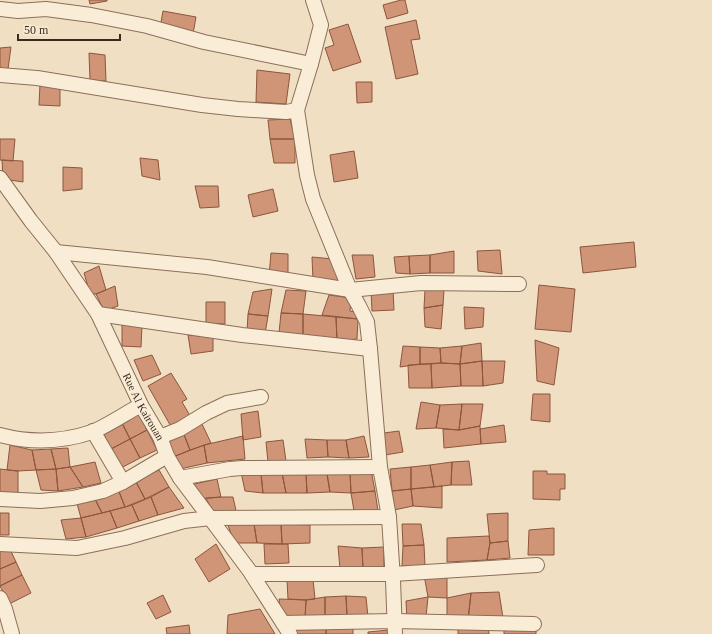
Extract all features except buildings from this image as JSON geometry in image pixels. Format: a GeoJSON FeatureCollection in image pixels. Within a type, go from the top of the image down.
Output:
{"type":"FeatureCollection","features":[{"type":"Feature","properties":{"kind":"street"},"geometry":{"type":"LineString","coordinates":[[313,0],[321,25],[297,110],[307,175],[313,199],[350,290],[367,322],[380,468],[389,517],[395,628]]}},
{"type":"Feature","properties":{"kind":"street"},"geometry":{"type":"LineString","coordinates":[[0,9],[18,11],[46,9],[91,15],[147,26],[204,42],[311,64]]}},
{"type":"Feature","properties":{"kind":"street"},"geometry":{"type":"LineString","coordinates":[[0,75],[37,78],[194,104],[286,112],[297,110]]}},
{"type":"Feature","properties":{"kind":"street","name":"Rue Al Kairouan"},"geometry":{"type":"LineString","coordinates":[[0,178],[31,222],[56,252],[98,314],[141,405],[160,437],[167,456],[180,478],[252,574],[286,629]]}},
{"type":"Feature","properties":{"kind":"street"},"geometry":{"type":"LineString","coordinates":[[56,252],[207,267],[350,290],[421,283],[519,284]]}},
{"type":"Feature","properties":{"kind":"street"},"geometry":{"type":"LineString","coordinates":[[98,314],[242,336],[370,349]]}},
{"type":"Feature","properties":{"kind":"street"},"geometry":{"type":"LineString","coordinates":[[160,437],[180,429],[206,412],[227,403],[261,397]]}},
{"type":"Feature","properties":{"kind":"street"},"geometry":{"type":"LineString","coordinates":[[0,435],[22,440],[62,440],[93,432],[141,405]]}},
{"type":"Feature","properties":{"kind":"street"},"geometry":{"type":"LineString","coordinates":[[93,432],[123,482]]}},
{"type":"Feature","properties":{"kind":"street"},"geometry":{"type":"LineString","coordinates":[[0,499],[40,501],[73,498],[103,491],[123,482],[167,456]]}},
{"type":"Feature","properties":{"kind":"street"},"geometry":{"type":"LineString","coordinates":[[180,478],[242,468],[380,468]]}},
{"type":"Feature","properties":{"kind":"street"},"geometry":{"type":"LineString","coordinates":[[0,544],[77,548],[125,538],[184,521],[210,518],[389,517]]}},
{"type":"Feature","properties":{"kind":"street"},"geometry":{"type":"LineString","coordinates":[[252,574],[393,574],[537,565]]}},
{"type":"Feature","properties":{"kind":"street"},"geometry":{"type":"LineString","coordinates":[[0,598],[5,609],[12,634]]}},
{"type":"Feature","properties":{"kind":"street"},"geometry":{"type":"LineString","coordinates":[[286,629],[534,624]]}}]}
